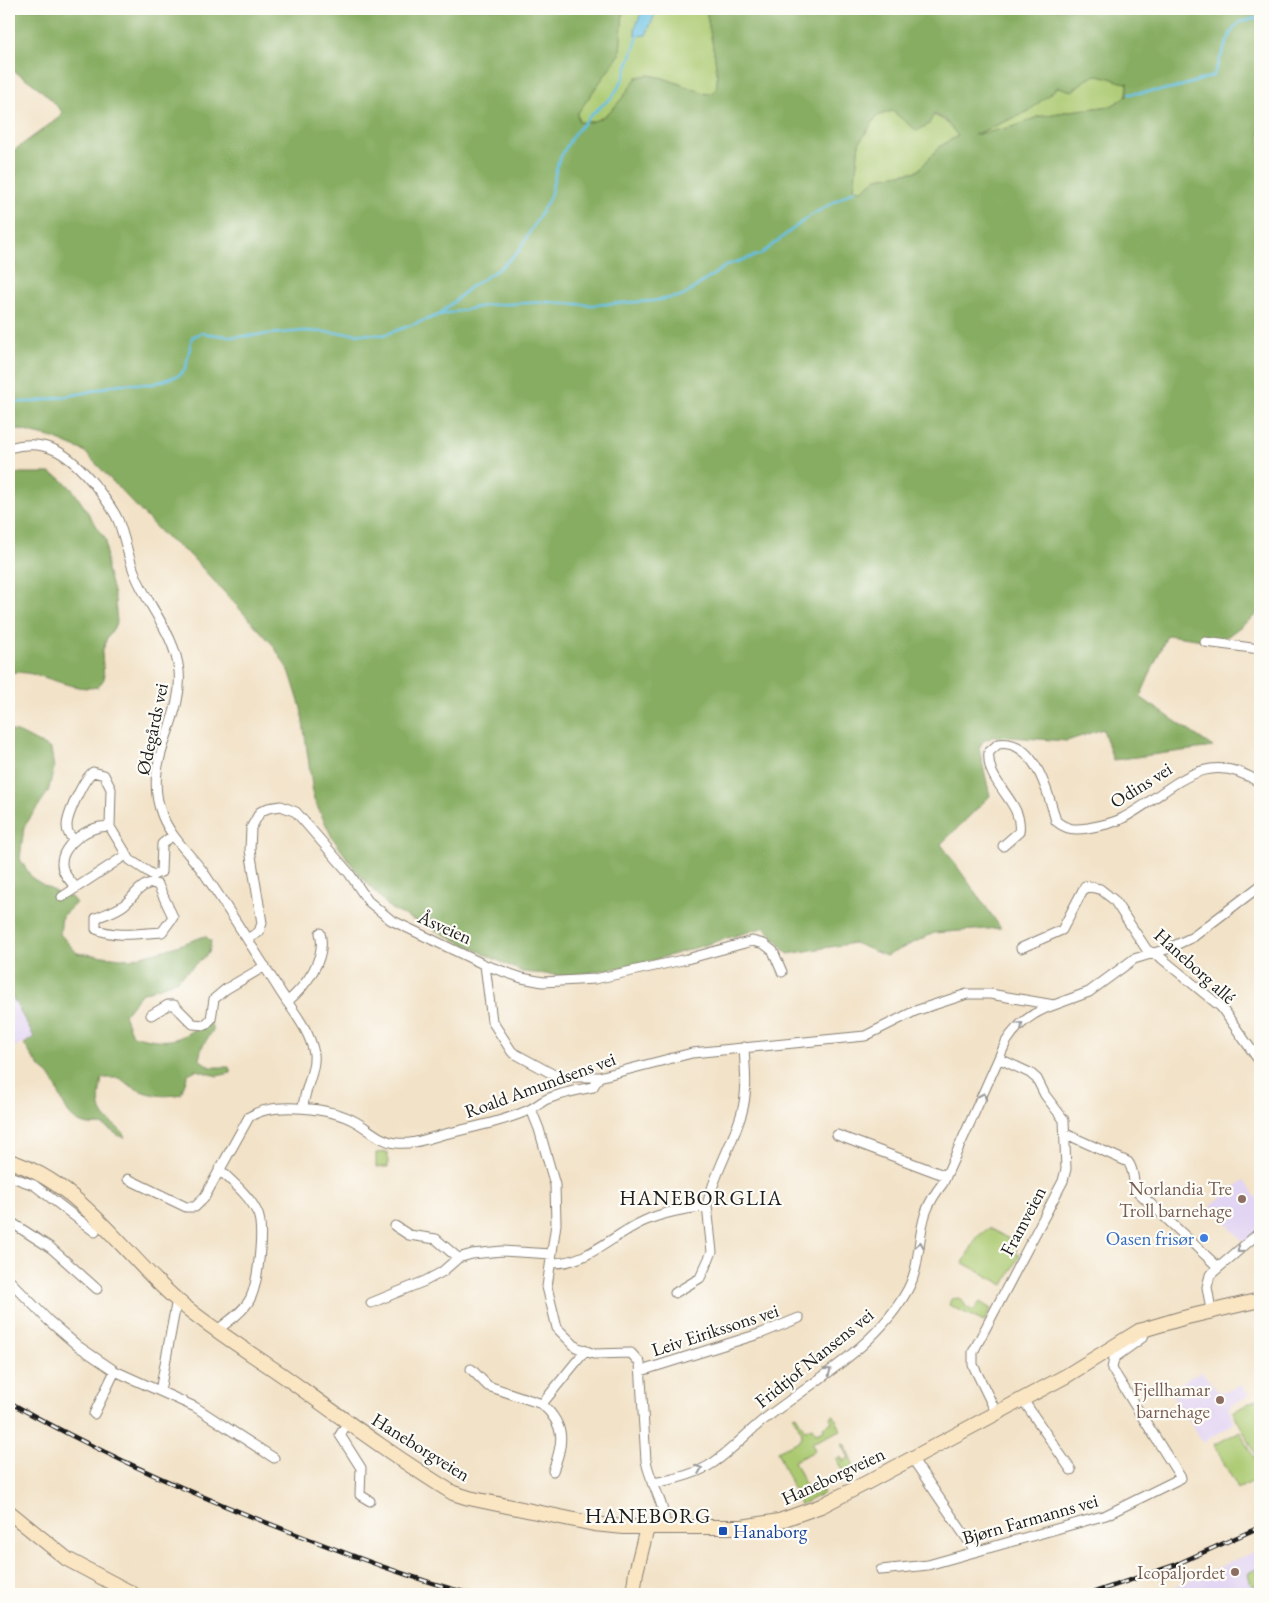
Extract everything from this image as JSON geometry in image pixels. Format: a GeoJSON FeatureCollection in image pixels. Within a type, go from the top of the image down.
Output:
{"type":"FeatureCollection","features":[{"type":"Feature","properties":{"kind":"street","name":"Ødegårds vei"},"geometry":{"type":"LineString","coordinates":[[9,448],[31,445],[57,450],[78,465],[114,511],[134,573],[171,640],[177,659],[180,684],[174,715],[160,753],[156,784],[162,815],[173,836],[204,873],[309,1037],[314,1054],[313,1068],[304,1094],[303,1108]]}},
{"type":"Feature","properties":{"kind":"street"},"geometry":{"type":"LineString","coordinates":[[1205,642],[1260,650]]}},
{"type":"Feature","properties":{"kind":"street","name":"Odins vei"},"geometry":{"type":"LineString","coordinates":[[1003,846],[1019,832],[1020,823],[1014,807],[1000,790],[990,768],[989,752],[998,744],[1016,745],[1025,753],[1041,776],[1056,822],[1072,830],[1101,826],[1121,819],[1192,772],[1216,768],[1239,772],[1260,783]]}},
{"type":"Feature","properties":{"kind":"street"},"geometry":{"type":"LineString","coordinates":[[74,840],[68,834],[69,817],[85,781],[93,772],[104,775],[111,789],[110,828],[126,855],[145,871],[153,879],[158,885],[173,917],[162,932],[112,933],[96,929],[96,918],[125,904],[130,897],[145,884],[153,879],[161,872],[162,844],[173,836]]}},
{"type":"Feature","properties":{"kind":"street","name":"Åsveien"},"geometry":{"type":"LineString","coordinates":[[247,939],[259,932],[262,923],[250,850],[252,828],[260,812],[268,808],[281,806],[296,812],[378,911],[391,920],[485,965],[522,978],[543,982],[595,979],[687,959],[752,941],[764,944],[774,951],[782,972]]}},
{"type":"Feature","properties":{"kind":"street"},"geometry":{"type":"LineString","coordinates":[[76,888],[67,877],[62,864],[64,852],[74,840],[94,828],[104,826],[110,828]]}},
{"type":"Feature","properties":{"kind":"street"},"geometry":{"type":"LineString","coordinates":[[62,896],[126,855]]}},
{"type":"Feature","properties":{"kind":"street","name":"Haneborg allé"},"geometry":{"type":"LineString","coordinates":[[1021,948],[1062,930],[1080,891],[1088,886],[1100,889],[1114,900],[1147,950],[1160,957],[1221,1007],[1260,1062]]}},
{"type":"Feature","properties":{"kind":"street","name":"Fridtjof Nansens vei"},"geometry":{"type":"LineString","coordinates":[[652,1483],[686,1474],[714,1462],[759,1423],[844,1359],[885,1324],[909,1288],[916,1269],[925,1213],[946,1176],[1016,1027],[1037,1011],[1089,992],[1124,965],[1194,937],[1260,886]]}},
{"type":"Feature","properties":{"kind":"street"},"geometry":{"type":"LineString","coordinates":[[287,1002],[304,985],[320,956],[322,946],[320,933]]}},
{"type":"Feature","properties":{"kind":"street"},"geometry":{"type":"LineString","coordinates":[[485,965],[492,1021],[512,1052],[558,1077],[599,1077]]}},
{"type":"Feature","properties":{"kind":"street"},"geometry":{"type":"LineString","coordinates":[[151,1015],[168,1005],[174,1005],[194,1024],[205,1026],[211,1019],[214,999],[226,989],[265,966]]}},
{"type":"Feature","properties":{"kind":"street","name":"Roald Amundsens vei"},"geometry":{"type":"LineString","coordinates":[[219,1169],[249,1116],[261,1111],[303,1108],[343,1116],[356,1122],[377,1137],[402,1143],[491,1123],[531,1109],[544,1100],[564,1093],[593,1088],[599,1077],[610,1076],[692,1053],[865,1036],[915,1011],[967,994],[990,994],[1052,1004]]}},
{"type":"Feature","properties":{"kind":"street"},"geometry":{"type":"LineString","coordinates":[[676,1293],[700,1278],[712,1252],[707,1206],[711,1186],[742,1112],[746,1089],[744,1047]]}},
{"type":"Feature","properties":{"kind":"street","name":"Framveien"},"geometry":{"type":"LineString","coordinates":[[997,1414],[973,1365],[973,1352],[1063,1181],[1066,1169],[1064,1120],[1045,1095],[1037,1079],[1030,1073],[1000,1059]]}},
{"type":"Feature","properties":{"kind":"street"},"geometry":{"type":"LineString","coordinates":[[531,1109],[555,1185],[556,1224],[546,1287],[551,1314],[556,1328],[576,1347],[604,1355],[631,1353],[640,1363],[646,1462],[652,1483],[662,1506],[664,1528]]}},
{"type":"Feature","properties":{"kind":"street"},"geometry":{"type":"LineString","coordinates":[[1066,1134],[1128,1162],[1133,1169],[1133,1185],[1136,1191],[1218,1267]]}},
{"type":"Feature","properties":{"kind":"street"},"geometry":{"type":"LineString","coordinates":[[837,1135],[946,1176]]}},
{"type":"Feature","properties":{"kind":"street","name":"Haneborgveien"},"geometry":{"type":"LineString","coordinates":[[9,1161],[35,1171],[74,1198],[113,1233],[177,1299],[217,1330],[453,1493],[594,1524],[647,1528],[742,1527],[787,1519],[832,1500],[997,1414],[1075,1371],[1127,1338],[1146,1329],[1211,1310],[1260,1300]]}},
{"type":"Feature","properties":{"kind":"street"},"geometry":{"type":"LineString","coordinates":[[128,1179],[192,1208],[198,1205],[204,1198],[219,1169],[242,1191],[258,1213],[260,1235],[254,1289],[250,1300],[217,1330]]}},
{"type":"Feature","properties":{"kind":"street"},"geometry":{"type":"LineString","coordinates":[[9,1176],[34,1186],[95,1232]]}},
{"type":"Feature","properties":{"kind":"street"},"geometry":{"type":"LineString","coordinates":[[371,1303],[442,1272],[458,1258],[472,1254],[502,1251],[577,1261],[642,1222],[667,1213],[707,1206]]}},
{"type":"Feature","properties":{"kind":"street"},"geometry":{"type":"LineString","coordinates":[[9,1222],[51,1248],[97,1289]]}},
{"type":"Feature","properties":{"kind":"street"},"geometry":{"type":"LineString","coordinates":[[395,1226],[410,1235],[436,1239],[458,1258]]}},
{"type":"Feature","properties":{"kind":"street"},"geometry":{"type":"LineString","coordinates":[[1211,1310],[1207,1283],[1210,1275],[1260,1232]]}},
{"type":"Feature","properties":{"kind":"street"},"geometry":{"type":"LineString","coordinates":[[9,1280],[49,1321],[78,1346],[115,1371],[196,1407],[274,1458]]}},
{"type":"Feature","properties":{"kind":"street"},"geometry":{"type":"LineString","coordinates":[[160,1391],[177,1299]]}},
{"type":"Feature","properties":{"kind":"street","name":"Leiv Eirikssons vei"},"geometry":{"type":"LineString","coordinates":[[641,1371],[762,1333],[798,1318]]}},
{"type":"Feature","properties":{"kind":"street","name":"Bjørn Farmanns vei"},"geometry":{"type":"LineString","coordinates":[[881,1570],[928,1566],[1106,1515],[1181,1478],[1112,1369],[1114,1358],[1143,1337],[1146,1329]]}},
{"type":"Feature","properties":{"kind":"street"},"geometry":{"type":"LineString","coordinates":[[542,1404],[585,1351]]}},
{"type":"Feature","properties":{"kind":"street"},"geometry":{"type":"LineString","coordinates":[[471,1370],[488,1386],[542,1404],[562,1436],[561,1448],[553,1471]]}},
{"type":"Feature","properties":{"kind":"street"},"geometry":{"type":"LineString","coordinates":[[94,1414],[115,1371]]}},
{"type":"Feature","properties":{"kind":"street"},"geometry":{"type":"LineString","coordinates":[[1023,1400],[1071,1470]]}},
{"type":"Feature","properties":{"kind":"street","name":"Haneborgveien"},"geometry":{"type":"LineString","coordinates":[[348,1422],[340,1435],[361,1468],[360,1495],[370,1501]]}},
{"type":"Feature","properties":{"kind":"street"},"geometry":{"type":"LineString","coordinates":[[912,1458],[976,1552]]}},
{"type":"Feature","properties":{"kind":"street"},"geometry":{"type":"LineString","coordinates":[[9,1512],[67,1559],[133,1594]]}},
{"type":"Feature","properties":{"kind":"street"},"geometry":{"type":"LineString","coordinates":[[633,1594],[636,1572],[647,1528]]}},
{"type":"Feature","properties":{"kind":"shaded area"},"geometry":{"type":"Polygon","coordinates":[[[9,991],[34,1037],[9,1051],[9,991]]]}},
{"type":"Feature","properties":{"kind":"shaded area"},"geometry":{"type":"Polygon","coordinates":[[[1244,1180],[1260,1203],[1260,1228],[1244,1243],[1211,1205],[1244,1180]]]}},
{"type":"Feature","properties":{"kind":"shaded area"},"geometry":{"type":"Polygon","coordinates":[[[1201,1371],[1218,1391],[1225,1392],[1240,1385],[1249,1395],[1229,1407],[1234,1423],[1203,1443],[1169,1390],[1201,1371]]]}},
{"type":"Feature","properties":{"kind":"shaded area","name":"Icopaljordet"},"geometry":{"type":"Polygon","coordinates":[[[1260,1549],[1260,1594],[1158,1594],[1260,1549]]]}},
{"type":"Feature","properties":{"kind":"green space"},"geometry":{"type":"Polygon","coordinates":[[[9,9],[623,9],[620,54],[577,114],[579,122],[588,122],[597,120],[613,108],[637,77],[649,75],[663,78],[707,94],[715,91],[717,76],[714,54],[707,14],[702,9],[1260,9],[1260,612],[1228,636],[1211,641],[1167,635],[1140,697],[1213,747],[1113,760],[1103,729],[1067,741],[995,736],[983,741],[979,748],[990,796],[941,844],[1001,928],[934,933],[886,956],[854,943],[788,954],[765,927],[641,964],[568,976],[522,972],[391,909],[356,871],[332,837],[314,800],[301,708],[290,673],[273,645],[190,555],[165,537],[84,451],[53,438],[9,427],[9,154],[57,119],[62,112],[38,88],[24,77],[9,69],[9,9]],[[1096,75],[1084,81],[1072,91],[1058,87],[1029,111],[974,135],[1016,126],[1037,117],[1111,106],[1127,96],[1128,83],[1096,75]],[[892,111],[877,116],[859,143],[854,189],[862,190],[877,178],[918,171],[939,147],[958,136],[944,119],[934,114],[929,124],[917,131],[892,111]]]}},
{"type":"Feature","properties":{"kind":"green space"},"geometry":{"type":"Polygon","coordinates":[[[623,9],[643,9],[635,28],[636,36],[646,35],[657,9],[702,9],[707,14],[714,54],[717,76],[715,91],[707,94],[663,78],[649,75],[637,77],[620,101],[605,115],[597,120],[579,122],[577,114],[620,54],[623,9]]]}},
{"type":"Feature","properties":{"kind":"green space"},"geometry":{"type":"Polygon","coordinates":[[[1096,75],[1128,83],[1127,96],[1111,106],[1037,117],[1016,126],[973,136],[1029,111],[1058,87],[1072,91],[1084,81],[1096,75]]]}},
{"type":"Feature","properties":{"kind":"green space"},"geometry":{"type":"Polygon","coordinates":[[[892,111],[902,118],[921,115],[934,116],[945,121],[959,135],[939,147],[918,171],[877,178],[861,191],[854,190],[859,143],[877,116],[892,111]]]}},
{"type":"Feature","properties":{"kind":"green space"},"geometry":{"type":"Polygon","coordinates":[[[49,473],[60,478],[73,490],[106,540],[107,570],[115,599],[117,623],[107,638],[102,653],[104,679],[98,687],[76,687],[31,674],[9,673],[9,475],[49,473]]]}},
{"type":"Feature","properties":{"kind":"green space"},"geometry":{"type":"Polygon","coordinates":[[[9,730],[20,733],[51,749],[54,768],[48,792],[24,827],[20,859],[32,878],[62,896],[71,897],[76,903],[62,916],[60,934],[77,953],[130,959],[168,949],[205,936],[211,941],[209,953],[176,981],[141,994],[124,1015],[132,1035],[156,1040],[181,1037],[209,1019],[213,1030],[202,1047],[199,1059],[210,1067],[229,1067],[231,1073],[217,1076],[196,1070],[188,1074],[181,1094],[165,1096],[141,1091],[120,1078],[102,1078],[99,1098],[100,1108],[105,1117],[125,1137],[119,1136],[103,1125],[80,1123],[73,1118],[67,1111],[49,1075],[42,1069],[24,1044],[34,1037],[9,991],[9,730]]]}},
{"type":"Feature","properties":{"kind":"green space"},"geometry":{"type":"Polygon","coordinates":[[[388,1152],[388,1167],[376,1167],[376,1153],[388,1152]]]}},
{"type":"Feature","properties":{"kind":"green space"},"geometry":{"type":"Polygon","coordinates":[[[989,1228],[1011,1240],[1010,1243],[1017,1247],[1016,1253],[1020,1255],[1004,1285],[963,1263],[977,1237],[989,1228]]]}},
{"type":"Feature","properties":{"kind":"green space"},"geometry":{"type":"Polygon","coordinates":[[[959,1298],[965,1306],[973,1311],[980,1302],[991,1309],[984,1322],[949,1305],[951,1299],[959,1298]]]}},
{"type":"Feature","properties":{"kind":"green space"},"geometry":{"type":"Polygon","coordinates":[[[1260,1397],[1260,1462],[1233,1412],[1260,1397]]]}},
{"type":"Feature","properties":{"kind":"green space"},"geometry":{"type":"Polygon","coordinates":[[[796,1415],[805,1430],[812,1427],[816,1433],[824,1430],[823,1427],[832,1422],[830,1417],[834,1415],[841,1430],[812,1443],[815,1451],[794,1461],[810,1495],[822,1489],[824,1493],[800,1505],[777,1451],[801,1440],[802,1433],[793,1416],[796,1415]]]}},
{"type":"Feature","properties":{"kind":"green space"},"geometry":{"type":"Polygon","coordinates":[[[1240,1431],[1260,1469],[1260,1477],[1238,1489],[1214,1445],[1240,1431]]]}},
{"type":"Feature","properties":{"kind":"green space"},"geometry":{"type":"Polygon","coordinates":[[[842,1444],[845,1445],[858,1476],[848,1481],[836,1459],[841,1457],[843,1461],[849,1458],[842,1444]]]}},
{"type":"Feature","properties":{"kind":"green space"},"geometry":{"type":"Polygon","coordinates":[[[1260,1567],[1260,1586],[1251,1585],[1248,1573],[1260,1567]]]}},
{"type":"Feature","properties":{"kind":"water"},"geometry":{"type":"Polygon","coordinates":[[[643,9],[657,9],[646,35],[636,36],[635,28],[643,9]]]}},
{"type":"Feature","properties":{"kind":"waterway"},"geometry":{"type":"LineString","coordinates":[[1129,94],[1172,89],[1213,76],[1231,32],[1240,22],[1260,17]]}},
{"type":"Feature","properties":{"kind":"waterway"},"geometry":{"type":"LineString","coordinates":[[439,315],[469,288],[500,268],[519,251],[550,197],[558,162],[564,151],[573,135],[592,114],[613,96],[623,79],[638,36]]}},
{"type":"Feature","properties":{"kind":"waterway"},"geometry":{"type":"LineString","coordinates":[[9,402],[33,402],[84,393],[119,384],[153,384],[180,375],[186,367],[192,337],[201,333],[234,337],[304,331],[384,335],[439,315],[488,305],[545,302],[592,305],[652,301],[683,296],[727,265],[761,254],[808,217],[855,190]]}},
{"type":"Feature","properties":{"kind":"railway"},"geometry":{"type":"LineString","coordinates":[[9,1402],[146,1472],[217,1502],[379,1565],[471,1594]]}},
{"type":"Feature","properties":{"kind":"railway"},"geometry":{"type":"LineString","coordinates":[[1089,1594],[1175,1565],[1260,1527]]}},
{"type":"Feature","properties":{"kind":"place","name":"Norlandia Tre Troll barnehage"},"geometry":{"type":"Point","coordinates":[1242,1199]}},
{"type":"Feature","properties":{"kind":"place","name":"Oasen frisør"},"geometry":{"type":"Point","coordinates":[1204,1238]}},
{"type":"Feature","properties":{"kind":"place","name":"Fjellhamar barnehage"},"geometry":{"type":"Point","coordinates":[1220,1400]}},
{"type":"Feature","properties":{"kind":"place","name":"Hanaborg"},"geometry":{"type":"Point","coordinates":[723,1531]}},
{"type":"Feature","properties":{"kind":"place","name":"Icopaljordet"},"geometry":{"type":"Point","coordinates":[1235,1572]}},
{"type":"Feature","properties":{"kind":"district","name":"HANEBORGLIA"},"geometry":{"type":"Point","coordinates":[701,1197]}},
{"type":"Feature","properties":{"kind":"district","name":"HANEBORG"},"geometry":{"type":"Point","coordinates":[648,1515]}}]}
